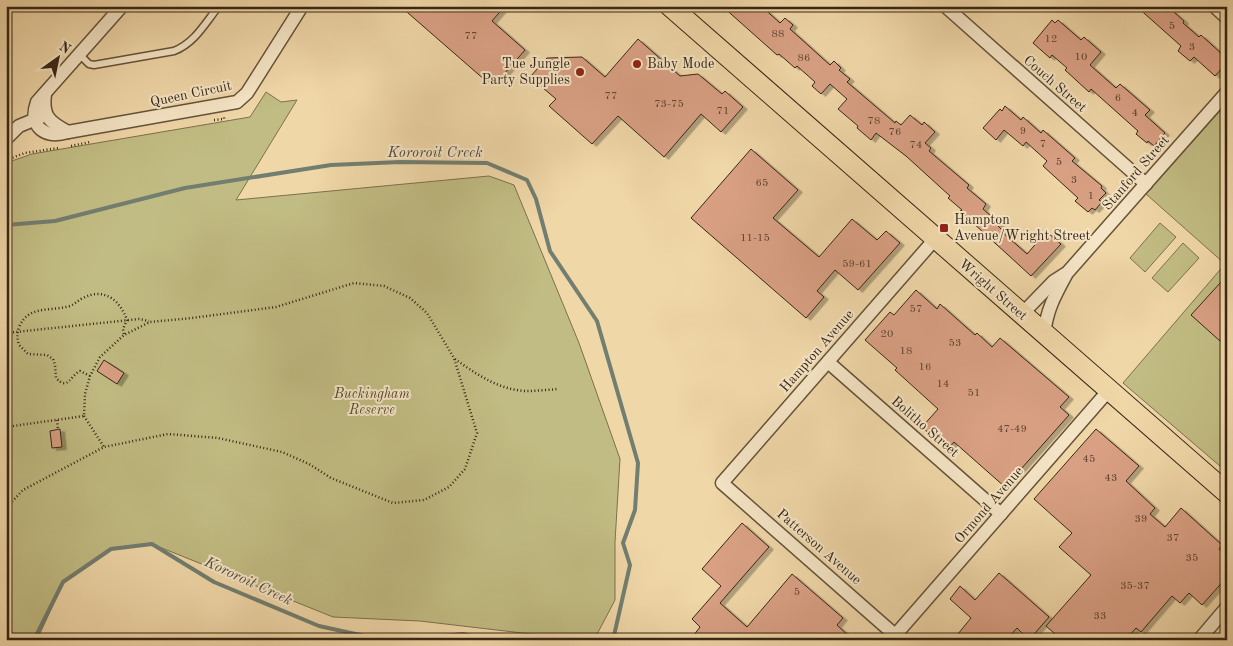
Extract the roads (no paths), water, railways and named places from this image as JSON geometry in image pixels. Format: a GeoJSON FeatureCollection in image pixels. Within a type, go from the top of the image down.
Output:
{"type":"FeatureCollection","features":[{"type":"Feature","properties":{"kind":"main road","name":"Wright Street"},"geometry":{"type":"LineString","coordinates":[[670,6],[1227,494]]}},
{"type":"Feature","properties":{"kind":"street"},"geometry":{"type":"LineString","coordinates":[[6,139],[19,126],[40,117],[45,94],[122,6]]}},
{"type":"Feature","properties":{"kind":"street","name":"Queen Circuit"},"geometry":{"type":"LineString","coordinates":[[40,117],[68,132],[237,102],[247,93],[302,6]]}},
{"type":"Feature","properties":{"kind":"street","name":"Couch Street"},"geometry":{"type":"LineString","coordinates":[[944,6],[1146,184]]}},
{"type":"Feature","properties":{"kind":"street"},"geometry":{"type":"LineString","coordinates":[[1214,6],[1227,18]]}},
{"type":"Feature","properties":{"kind":"street","name":"Stanford Street"},"geometry":{"type":"LineString","coordinates":[[1044,334],[1046,316],[1067,273],[1227,92]]}},
{"type":"Feature","properties":{"kind":"street","name":"Hampton Avenue"},"geometry":{"type":"LineString","coordinates":[[722,483],[936,239]]}},
{"type":"Feature","properties":{"kind":"street","name":"Stanford Street"},"geometry":{"type":"LineString","coordinates":[[1022,314],[1054,281],[1067,273]]}},
{"type":"Feature","properties":{"kind":"street","name":"Bolitho Street"},"geometry":{"type":"LineString","coordinates":[[828,362],[1001,514]]}},
{"type":"Feature","properties":{"kind":"street","name":"Ormond Avenue"},"geometry":{"type":"LineString","coordinates":[[893,637],[1109,390]]}},
{"type":"Feature","properties":{"kind":"street","name":"Patterson Avenue"},"geometry":{"type":"LineString","coordinates":[[722,483],[893,637]]}},
{"type":"Feature","properties":{"kind":"street"},"geometry":{"type":"LineString","coordinates":[[1199,640],[1227,607]]}},
{"type":"Feature","properties":{"kind":"lane"},"geometry":{"type":"LineString","coordinates":[[80,55],[89,64],[94,66],[174,51],[193,39],[210,20],[219,6]]}},
{"type":"Feature","properties":{"kind":"waterway","name":"Kororoit Creek"},"geometry":{"type":"LineString","coordinates":[[6,225],[55,221],[185,188],[331,165],[400,162],[487,163],[527,180],[536,199],[550,251],[597,321],[638,463],[635,510],[623,543],[630,565],[613,640]]}},
{"type":"Feature","properties":{"kind":"waterway","name":"Kororoit Creek"},"geometry":{"type":"LineString","coordinates":[[34,640],[63,582],[111,549],[152,544],[214,582],[319,626],[383,640]]}},
{"type":"Feature","properties":{"kind":"waterway","name":"Kororoit Creek"},"geometry":{"type":"LineString","coordinates":[[401,640],[463,634],[489,640]]}},
{"type":"Feature","properties":{"kind":"place","name":"Baby Mode"},"geometry":{"type":"Point","coordinates":[637,64]}},
{"type":"Feature","properties":{"kind":"place","name":"Tue Jungle Party Supplies"},"geometry":{"type":"Point","coordinates":[580,72]}},
{"type":"Feature","properties":{"kind":"place","name":"Hampton Avenue/Wright Street"},"geometry":{"type":"Point","coordinates":[944,228]}},
{"type":"Feature","properties":{"kind":"park label","name":"Buckingham Reserve"},"geometry":{"type":"Point","coordinates":[372,402]}}]}
